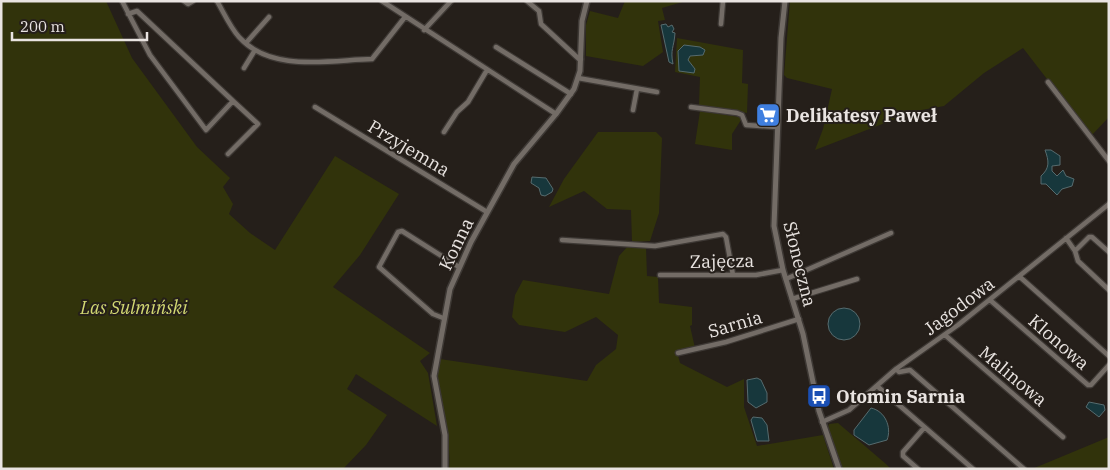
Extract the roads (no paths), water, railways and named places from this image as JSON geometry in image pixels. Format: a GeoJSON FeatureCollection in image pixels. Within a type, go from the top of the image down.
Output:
{"type":"FeatureCollection","features":[{"type":"Feature","properties":{"kind":"street"},"geometry":{"type":"LineString","coordinates":[[122,1],[150,55],[206,130],[233,101]]}},
{"type":"Feature","properties":{"kind":"street"},"geometry":{"type":"LineString","coordinates":[[184,1],[188,4],[193,1]]}},
{"type":"Feature","properties":{"kind":"street"},"geometry":{"type":"LineString","coordinates":[[216,1],[239,37],[246,43],[271,58],[290,61],[372,59],[405,17]]}},
{"type":"Feature","properties":{"kind":"street"},"geometry":{"type":"LineString","coordinates":[[382,1],[556,114]]}},
{"type":"Feature","properties":{"kind":"street"},"geometry":{"type":"LineString","coordinates":[[424,30],[451,1]]}},
{"type":"Feature","properties":{"kind":"street"},"geometry":{"type":"LineString","coordinates":[[527,1],[539,11],[541,24],[578,59],[581,59]]}},
{"type":"Feature","properties":{"kind":"street","name":"Konna"},"geometry":{"type":"LineString","coordinates":[[445,469],[445,435],[434,376],[443,318],[450,290],[459,267],[514,164],[571,94],[578,78],[581,59],[582,21],[587,1]]}},
{"type":"Feature","properties":{"kind":"street"},"geometry":{"type":"LineString","coordinates":[[721,24],[723,1]]}},
{"type":"Feature","properties":{"kind":"street","name":"Słoneczna"},"geometry":{"type":"LineString","coordinates":[[785,1],[777,127],[774,226],[783,270],[799,319],[822,422],[839,469]]}},
{"type":"Feature","properties":{"kind":"street"},"geometry":{"type":"LineString","coordinates":[[128,14],[136,11],[258,124],[228,154]]}},
{"type":"Feature","properties":{"kind":"street"},"geometry":{"type":"LineString","coordinates":[[246,43],[269,18]]}},
{"type":"Feature","properties":{"kind":"street"},"geometry":{"type":"LineString","coordinates":[[496,47],[571,94]]}},
{"type":"Feature","properties":{"kind":"street"},"geometry":{"type":"LineString","coordinates":[[244,68],[255,50]]}},
{"type":"Feature","properties":{"kind":"street"},"geometry":{"type":"LineString","coordinates":[[444,132],[457,112],[468,102],[487,70]]}},
{"type":"Feature","properties":{"kind":"street"},"geometry":{"type":"LineString","coordinates":[[578,78],[658,92]]}},
{"type":"Feature","properties":{"kind":"street"},"geometry":{"type":"LineString","coordinates":[[1048,82],[1109,161]]}},
{"type":"Feature","properties":{"kind":"street"},"geometry":{"type":"LineString","coordinates":[[633,110],[637,89]]}},
{"type":"Feature","properties":{"kind":"street"},"geometry":{"type":"LineString","coordinates":[[691,106],[737,113],[742,115],[746,125],[777,127]]}},
{"type":"Feature","properties":{"kind":"street","name":"Przyjemna"},"geometry":{"type":"LineString","coordinates":[[316,107],[487,212]]}},
{"type":"Feature","properties":{"kind":"street","name":"Jagodowa"},"geometry":{"type":"LineString","coordinates":[[822,422],[850,410],[896,369],[945,335],[1020,277],[1109,204]]}},
{"type":"Feature","properties":{"kind":"street"},"geometry":{"type":"LineString","coordinates":[[443,318],[433,314],[379,268],[398,232],[402,231],[459,267]]}},
{"type":"Feature","properties":{"kind":"street"},"geometry":{"type":"LineString","coordinates":[[786,279],[890,233]]}},
{"type":"Feature","properties":{"kind":"street"},"geometry":{"type":"LineString","coordinates":[[562,240],[655,246],[723,234],[726,236],[733,275]]}},
{"type":"Feature","properties":{"kind":"street"},"geometry":{"type":"LineString","coordinates":[[1075,251],[1089,237],[1092,237],[1109,252]]}},
{"type":"Feature","properties":{"kind":"street"},"geometry":{"type":"LineString","coordinates":[[1066,238],[1075,251],[1078,262],[1109,290]]}},
{"type":"Feature","properties":{"kind":"street","name":"Zajęcza"},"geometry":{"type":"LineString","coordinates":[[660,275],[756,275],[783,270]]}},
{"type":"Feature","properties":{"kind":"street","name":"Klonowa"},"geometry":{"type":"LineString","coordinates":[[1020,277],[1109,356]]}},
{"type":"Feature","properties":{"kind":"street"},"geometry":{"type":"LineString","coordinates":[[792,299],[857,279]]}},
{"type":"Feature","properties":{"kind":"street","name":"Klonowa"},"geometry":{"type":"LineString","coordinates":[[990,300],[1088,385],[1091,385],[1109,365]]}},
{"type":"Feature","properties":{"kind":"street","name":"Sarnia"},"geometry":{"type":"LineString","coordinates":[[678,353],[726,342],[799,319]]}},
{"type":"Feature","properties":{"kind":"street","name":"Malinowa"},"geometry":{"type":"LineString","coordinates":[[945,335],[1063,437]]}},
{"type":"Feature","properties":{"kind":"street"},"geometry":{"type":"LineString","coordinates":[[896,369],[899,372],[910,370],[1024,469]]}},
{"type":"Feature","properties":{"kind":"street"},"geometry":{"type":"LineString","coordinates":[[877,386],[973,469]]}},
{"type":"Feature","properties":{"kind":"street"},"geometry":{"type":"LineString","coordinates":[[918,469],[903,456],[903,452],[924,428]]}},
{"type":"Feature","properties":{"kind":"water"},"geometry":{"type":"Polygon","coordinates":[[[666,24],[668,27],[672,25],[674,29],[672,32],[675,33],[672,52],[673,64],[669,62],[661,25],[666,24]]]}},
{"type":"Feature","properties":{"kind":"water"},"geometry":{"type":"Polygon","coordinates":[[[684,45],[700,47],[705,50],[703,55],[690,56],[688,60],[695,69],[694,73],[679,71],[678,51],[684,45]]]}},
{"type":"Feature","properties":{"kind":"water"},"geometry":{"type":"Polygon","coordinates":[[[1045,150],[1051,150],[1060,156],[1060,165],[1052,166],[1052,171],[1057,176],[1063,170],[1066,176],[1074,179],[1072,186],[1062,189],[1057,195],[1046,184],[1041,184],[1041,176],[1048,164],[1045,150]]]}},
{"type":"Feature","properties":{"kind":"water"},"geometry":{"type":"Polygon","coordinates":[[[532,177],[546,178],[553,189],[552,192],[545,196],[541,195],[539,188],[531,183],[532,177]]]}},
{"type":"Feature","properties":{"kind":"water"},"geometry":{"type":"Polygon","coordinates":[[[844,308],[856,312],[860,324],[856,336],[844,340],[832,336],[828,324],[832,312],[844,308]]]}},
{"type":"Feature","properties":{"kind":"water"},"geometry":{"type":"Polygon","coordinates":[[[757,378],[761,380],[767,393],[767,402],[756,408],[748,402],[747,380],[757,378]]]}},
{"type":"Feature","properties":{"kind":"water"},"geometry":{"type":"Polygon","coordinates":[[[1089,402],[1104,405],[1105,410],[1099,417],[1086,407],[1089,402]]]}},
{"type":"Feature","properties":{"kind":"water"},"geometry":{"type":"Polygon","coordinates":[[[871,408],[884,416],[889,430],[887,440],[869,445],[854,435],[854,430],[871,408]]]}},
{"type":"Feature","properties":{"kind":"water"},"geometry":{"type":"Polygon","coordinates":[[[753,417],[762,418],[767,425],[769,441],[757,441],[751,420],[753,417]]]}},
{"type":"Feature","properties":{"kind":"place","name":"Delikatesy Paweł"},"geometry":{"type":"Point","coordinates":[768,115]}},
{"type":"Feature","properties":{"kind":"place","name":"Otomin Sarnia"},"geometry":{"type":"Point","coordinates":[819,396]}},
{"type":"Feature","properties":{"kind":"park label","name":"Las Sulmiński"},"geometry":{"type":"Point","coordinates":[134,307]}}]}
